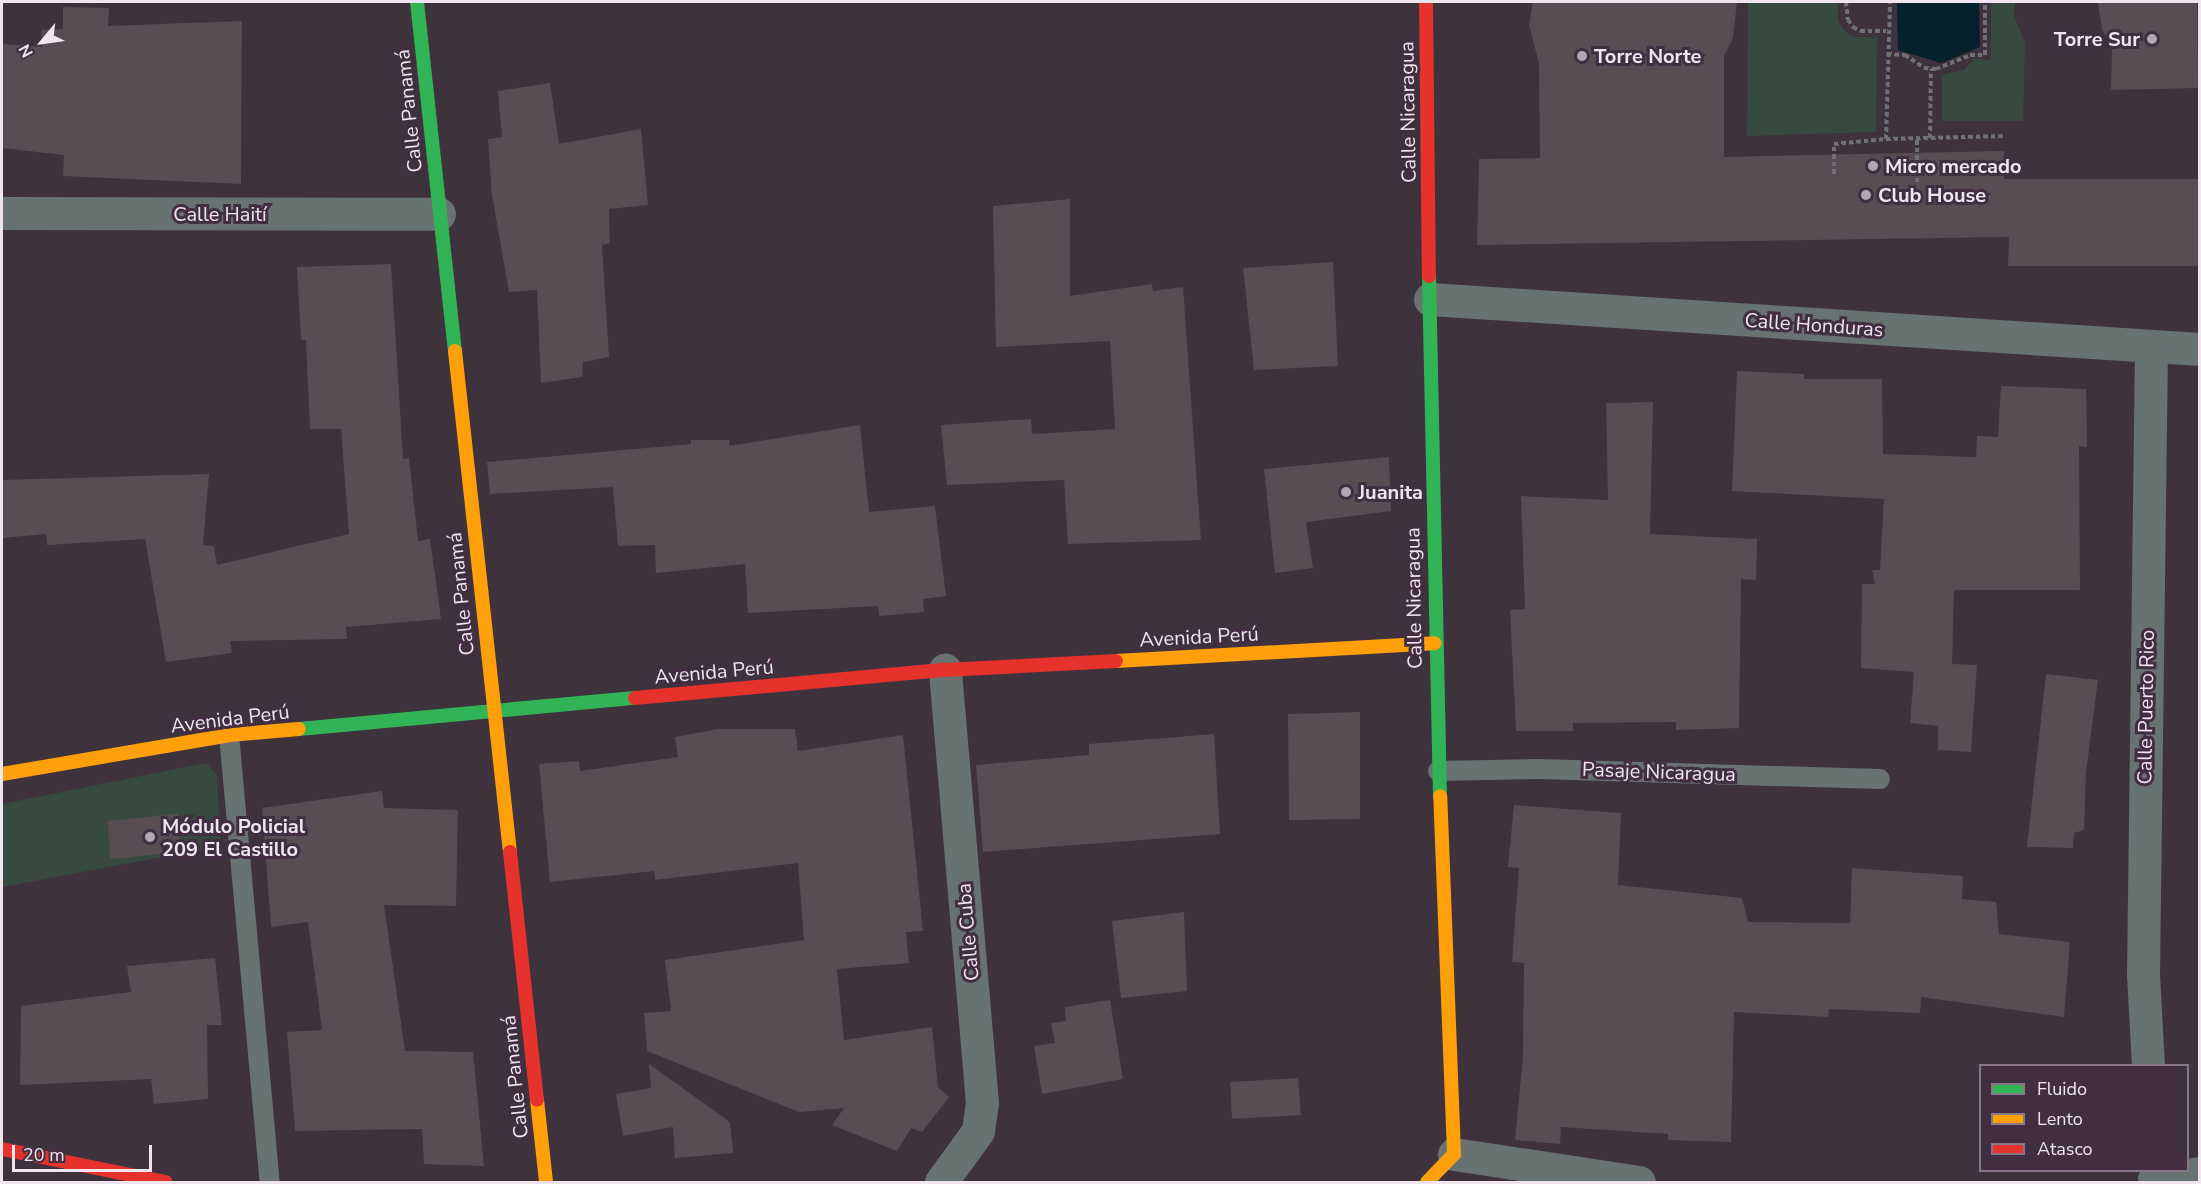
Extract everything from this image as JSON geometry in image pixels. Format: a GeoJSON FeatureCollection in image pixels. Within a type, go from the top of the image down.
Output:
{"type":"FeatureCollection","features":[{"type":"Feature","properties":{"kind":"street","name":"Calle Panamá"},"geometry":{"type":"LineString","coordinates":[[417,2],[546,1182]]}},
{"type":"Feature","properties":{"kind":"street","name":"Calle Nicaragua"},"geometry":{"type":"LineString","coordinates":[[1426,2],[1434,643],[1454,1154]]}},
{"type":"Feature","properties":{"kind":"street","name":"Calle Haití"},"geometry":{"type":"LineString","coordinates":[[2,213],[439,214]]}},
{"type":"Feature","properties":{"kind":"street","name":"Calle Honduras"},"geometry":{"type":"LineString","coordinates":[[1430,299],[2151,348],[2199,349]]}},
{"type":"Feature","properties":{"kind":"street","name":"Calle Puerto Rico"},"geometry":{"type":"LineString","coordinates":[[2148,1064],[2143,975],[2151,348]]}},
{"type":"Feature","properties":{"kind":"street","name":"Avenida Perú"},"geometry":{"type":"LineString","coordinates":[[2,774],[229,735],[493,713],[945,670],[1434,643]]}},
{"type":"Feature","properties":{"kind":"street","name":"Calle Cuba"},"geometry":{"type":"LineString","coordinates":[[941,1182],[978,1131],[982,1103],[945,670]]}},
{"type":"Feature","properties":{"kind":"street"},"geometry":{"type":"LineString","coordinates":[[2,1149],[166,1182]]}},
{"type":"Feature","properties":{"kind":"street"},"geometry":{"type":"LineString","coordinates":[[1427,1182],[1454,1154],[1639,1182]]}},
{"type":"Feature","properties":{"kind":"street"},"geometry":{"type":"LineString","coordinates":[[2153,1177],[2199,1173]]}},
{"type":"Feature","properties":{"kind":"lane"},"geometry":{"type":"LineString","coordinates":[[229,735],[270,1182]]}},
{"type":"Feature","properties":{"kind":"lane","name":"Pasaje Nicaragua"},"geometry":{"type":"LineString","coordinates":[[1438,771],[1539,769],[1880,779]]}},
{"type":"Feature","properties":{"kind":"path"},"geometry":{"type":"LineString","coordinates":[[1846,2],[1848,20],[1853,27],[1860,31],[1887,31]]}},
{"type":"Feature","properties":{"kind":"path"},"geometry":{"type":"LineString","coordinates":[[1886,139],[1887,31],[1890,2]]}},
{"type":"Feature","properties":{"kind":"path"},"geometry":{"type":"LineString","coordinates":[[1887,54],[1905,55],[1911,62],[1931,69],[1947,67],[1970,55],[1985,55],[1985,2]]}},
{"type":"Feature","properties":{"kind":"path"},"geometry":{"type":"LineString","coordinates":[[1930,138],[1931,69]]}},
{"type":"Feature","properties":{"kind":"path"},"geometry":{"type":"LineString","coordinates":[[1834,174],[1834,144],[1886,139],[2004,136]]}},
{"type":"Feature","properties":{"kind":"path"},"geometry":{"type":"LineString","coordinates":[[1917,138],[1917,182]]}},
{"type":"Feature","properties":{"kind":"green space"},"geometry":{"type":"Polygon","coordinates":[[[1748,2],[1838,2],[1838,20],[1844,30],[1853,37],[1877,37],[1876,132],[1747,136],[1748,2]]]}},
{"type":"Feature","properties":{"kind":"green space"},"geometry":{"type":"Polygon","coordinates":[[[1991,2],[2015,2],[2014,16],[2025,43],[2023,121],[1942,121],[1942,75],[1964,70],[1975,59],[1991,60],[1991,2]]]}},
{"type":"Feature","properties":{"kind":"green space"},"geometry":{"type":"Polygon","coordinates":[[[206,763],[217,775],[221,846],[2,887],[2,804],[206,763]]]}},
{"type":"Feature","properties":{"kind":"water"},"geometry":{"type":"Polygon","coordinates":[[[1897,2],[1979,2],[1980,47],[1941,63],[1898,50],[1897,2]]]}},
{"type":"Feature","properties":{"kind":"building"},"geometry":{"type":"Polygon","coordinates":[[[1533,2],[1737,2],[1733,38],[1724,56],[1724,157],[2004,151],[2004,179],[2199,179],[2199,266],[2008,266],[2009,237],[1477,245],[1479,159],[1540,158],[1539,63],[1529,25],[1533,2]]]}},
{"type":"Feature","properties":{"kind":"building","name":"Torre Sur"},"geometry":{"type":"Polygon","coordinates":[[[2098,2],[2197,2],[2198,88],[2111,90],[2112,48],[2102,29],[2098,2]]]}},
{"type":"Feature","properties":{"kind":"building"},"geometry":{"type":"Polygon","coordinates":[[[63,7],[109,8],[108,26],[242,21],[241,184],[63,176],[64,155],[2,148],[2,44],[42,47],[41,30],[63,29],[63,7]]]}},
{"type":"Feature","properties":{"kind":"building"},"geometry":{"type":"Polygon","coordinates":[[[550,83],[559,144],[641,129],[648,205],[609,209],[610,243],[602,245],[609,357],[583,362],[582,377],[541,383],[537,290],[509,292],[492,195],[488,139],[502,137],[498,91],[550,83]]]}},
{"type":"Feature","properties":{"kind":"building"},"geometry":{"type":"Polygon","coordinates":[[[1070,199],[1070,296],[1152,284],[1153,291],[1183,287],[1201,540],[1068,544],[1064,480],[947,485],[941,425],[1031,419],[1032,434],[1115,429],[1110,341],[996,347],[993,206],[1070,199]]]}},
{"type":"Feature","properties":{"kind":"building"},"geometry":{"type":"Polygon","coordinates":[[[1333,262],[1338,366],[1254,370],[1243,268],[1333,262]]]}},
{"type":"Feature","properties":{"kind":"building"},"geometry":{"type":"Polygon","coordinates":[[[391,264],[403,459],[409,458],[418,541],[430,539],[441,619],[346,627],[347,639],[230,641],[232,653],[166,662],[145,539],[47,545],[46,534],[2,538],[2,480],[209,474],[203,545],[214,546],[217,565],[349,534],[341,429],[310,429],[306,340],[301,340],[297,267],[391,264]]]}},
{"type":"Feature","properties":{"kind":"building"},"geometry":{"type":"Polygon","coordinates":[[[1737,371],[1804,374],[1804,379],[1882,379],[1883,454],[1976,457],[1977,436],[1998,437],[2001,386],[2086,389],[2087,447],[2079,446],[2080,590],[1954,590],[1952,664],[1977,665],[1971,752],[1938,750],[1938,726],[1910,723],[1914,672],[1861,668],[1862,584],[1875,584],[1872,570],[1880,570],[1884,499],[1732,491],[1737,371]]]}},
{"type":"Feature","properties":{"kind":"building"},"geometry":{"type":"Polygon","coordinates":[[[1653,402],[1650,534],[1757,539],[1756,580],[1741,579],[1739,728],[1676,730],[1676,722],[1573,723],[1573,731],[1516,731],[1510,610],[1525,609],[1521,496],[1608,500],[1606,403],[1653,402]]]}},
{"type":"Feature","properties":{"kind":"building"},"geometry":{"type":"Polygon","coordinates":[[[860,425],[869,512],[935,506],[946,596],[923,599],[924,612],[879,616],[878,606],[748,613],[745,564],[656,573],[655,545],[618,546],[613,487],[490,494],[487,462],[691,444],[691,440],[729,440],[729,446],[860,425]]]}},
{"type":"Feature","properties":{"kind":"building"},"geometry":{"type":"Polygon","coordinates":[[[1389,457],[1391,511],[1306,522],[1313,568],[1275,573],[1264,469],[1389,457]]]}},
{"type":"Feature","properties":{"kind":"building"},"geometry":{"type":"Polygon","coordinates":[[[2046,674],[2098,680],[2086,773],[2084,830],[2074,833],[2073,848],[2027,847],[2046,674]]]}},
{"type":"Feature","properties":{"kind":"building"},"geometry":{"type":"Polygon","coordinates":[[[1360,712],[1360,819],[1289,820],[1288,714],[1360,712]]]}},
{"type":"Feature","properties":{"kind":"building"},"geometry":{"type":"Polygon","coordinates":[[[719,729],[795,729],[798,751],[903,735],[923,931],[906,932],[909,963],[837,969],[844,1040],[932,1027],[938,1087],[949,1097],[922,1132],[911,1128],[897,1151],[832,1125],[844,1108],[799,1112],[647,1051],[644,1013],[671,1011],[665,960],[804,940],[798,863],[655,880],[654,871],[550,882],[539,764],[579,761],[580,771],[678,757],[675,737],[719,729]]]}},
{"type":"Feature","properties":{"kind":"building"},"geometry":{"type":"Polygon","coordinates":[[[1214,734],[1220,834],[983,852],[976,765],[1089,755],[1089,744],[1214,734]]]}},
{"type":"Feature","properties":{"kind":"building"},"geometry":{"type":"Polygon","coordinates":[[[382,791],[384,808],[458,810],[456,906],[384,905],[405,1051],[473,1052],[484,1166],[424,1164],[422,1129],[295,1131],[287,1032],[322,1030],[308,922],[271,927],[262,808],[382,791]]]}},
{"type":"Feature","properties":{"kind":"building"},"geometry":{"type":"Polygon","coordinates":[[[1514,805],[1621,813],[1618,885],[1742,898],[1748,922],[1850,923],[1852,868],[1963,876],[1962,899],[1996,902],[1999,934],[2070,942],[2064,1017],[1921,997],[1920,1013],[1829,1009],[1828,1017],[1734,1012],[1731,1142],[1668,1140],[1668,1134],[1561,1127],[1560,1144],[1515,1140],[1523,1056],[1524,963],[1512,962],[1519,868],[1508,867],[1514,805]]]}},
{"type":"Feature","properties":{"kind":"building"},"geometry":{"type":"Polygon","coordinates":[[[178,814],[181,852],[110,859],[108,821],[178,814]]]}},
{"type":"Feature","properties":{"kind":"building"},"geometry":{"type":"Polygon","coordinates":[[[1184,912],[1187,991],[1121,998],[1112,921],[1184,912]]]}},
{"type":"Feature","properties":{"kind":"building"},"geometry":{"type":"Polygon","coordinates":[[[215,958],[222,1025],[207,1025],[208,1099],[154,1104],[151,1079],[20,1085],[21,1006],[131,992],[127,966],[215,958]]]}},
{"type":"Feature","properties":{"kind":"building"},"geometry":{"type":"Polygon","coordinates":[[[1110,1000],[1123,1079],[1042,1094],[1034,1046],[1055,1043],[1051,1023],[1066,1021],[1065,1007],[1110,1000]]]}},
{"type":"Feature","properties":{"kind":"building"},"geometry":{"type":"Polygon","coordinates":[[[649,1064],[730,1122],[733,1153],[675,1158],[673,1127],[623,1136],[616,1094],[651,1088],[649,1064]]]}},
{"type":"Feature","properties":{"kind":"building"},"geometry":{"type":"Polygon","coordinates":[[[1298,1078],[1301,1115],[1232,1119],[1230,1082],[1298,1078]]]}},
{"type":"Feature","properties":{"kind":"traffic: fast"},"geometry":{"type":"LineString","coordinates":[[417,2],[455,351]]}},
{"type":"Feature","properties":{"kind":"traffic: fast"},"geometry":{"type":"LineString","coordinates":[[1429,276],[1440,796]]}},
{"type":"Feature","properties":{"kind":"traffic: fast"},"geometry":{"type":"LineString","coordinates":[[299,729],[635,698]]}},
{"type":"Feature","properties":{"kind":"traffic: slow"},"geometry":{"type":"LineString","coordinates":[[455,351],[510,852]]}},
{"type":"Feature","properties":{"kind":"traffic: slow"},"geometry":{"type":"LineString","coordinates":[[1116,661],[1434,643]]}},
{"type":"Feature","properties":{"kind":"traffic: slow"},"geometry":{"type":"LineString","coordinates":[[2,774],[229,735],[299,729]]}},
{"type":"Feature","properties":{"kind":"traffic: slow"},"geometry":{"type":"LineString","coordinates":[[1427,1182],[1454,1154],[1440,796]]}},
{"type":"Feature","properties":{"kind":"traffic: slow"},"geometry":{"type":"LineString","coordinates":[[537,1100],[546,1182]]}},
{"type":"Feature","properties":{"kind":"traffic: jam"},"geometry":{"type":"LineString","coordinates":[[1426,2],[1429,276]]}},
{"type":"Feature","properties":{"kind":"traffic: jam"},"geometry":{"type":"LineString","coordinates":[[635,698],[945,670],[1116,661]]}},
{"type":"Feature","properties":{"kind":"traffic: jam"},"geometry":{"type":"LineString","coordinates":[[510,852],[537,1100]]}},
{"type":"Feature","properties":{"kind":"traffic: jam"},"geometry":{"type":"LineString","coordinates":[[2,1149],[166,1182]]}},
{"type":"Feature","properties":{"kind":"place","name":"Torre Sur"},"geometry":{"type":"Point","coordinates":[2152,39]}},
{"type":"Feature","properties":{"kind":"place","name":"Torre Norte"},"geometry":{"type":"Point","coordinates":[1582,56]}},
{"type":"Feature","properties":{"kind":"place","name":"Micro mercado"},"geometry":{"type":"Point","coordinates":[1873,166]}},
{"type":"Feature","properties":{"kind":"place","name":"Club House"},"geometry":{"type":"Point","coordinates":[1866,195]}},
{"type":"Feature","properties":{"kind":"place","name":"Juanita"},"geometry":{"type":"Point","coordinates":[1346,492]}},
{"type":"Feature","properties":{"kind":"place","name":"Módulo Policial 209 El Castillo"},"geometry":{"type":"Point","coordinates":[150,837]}}]}
